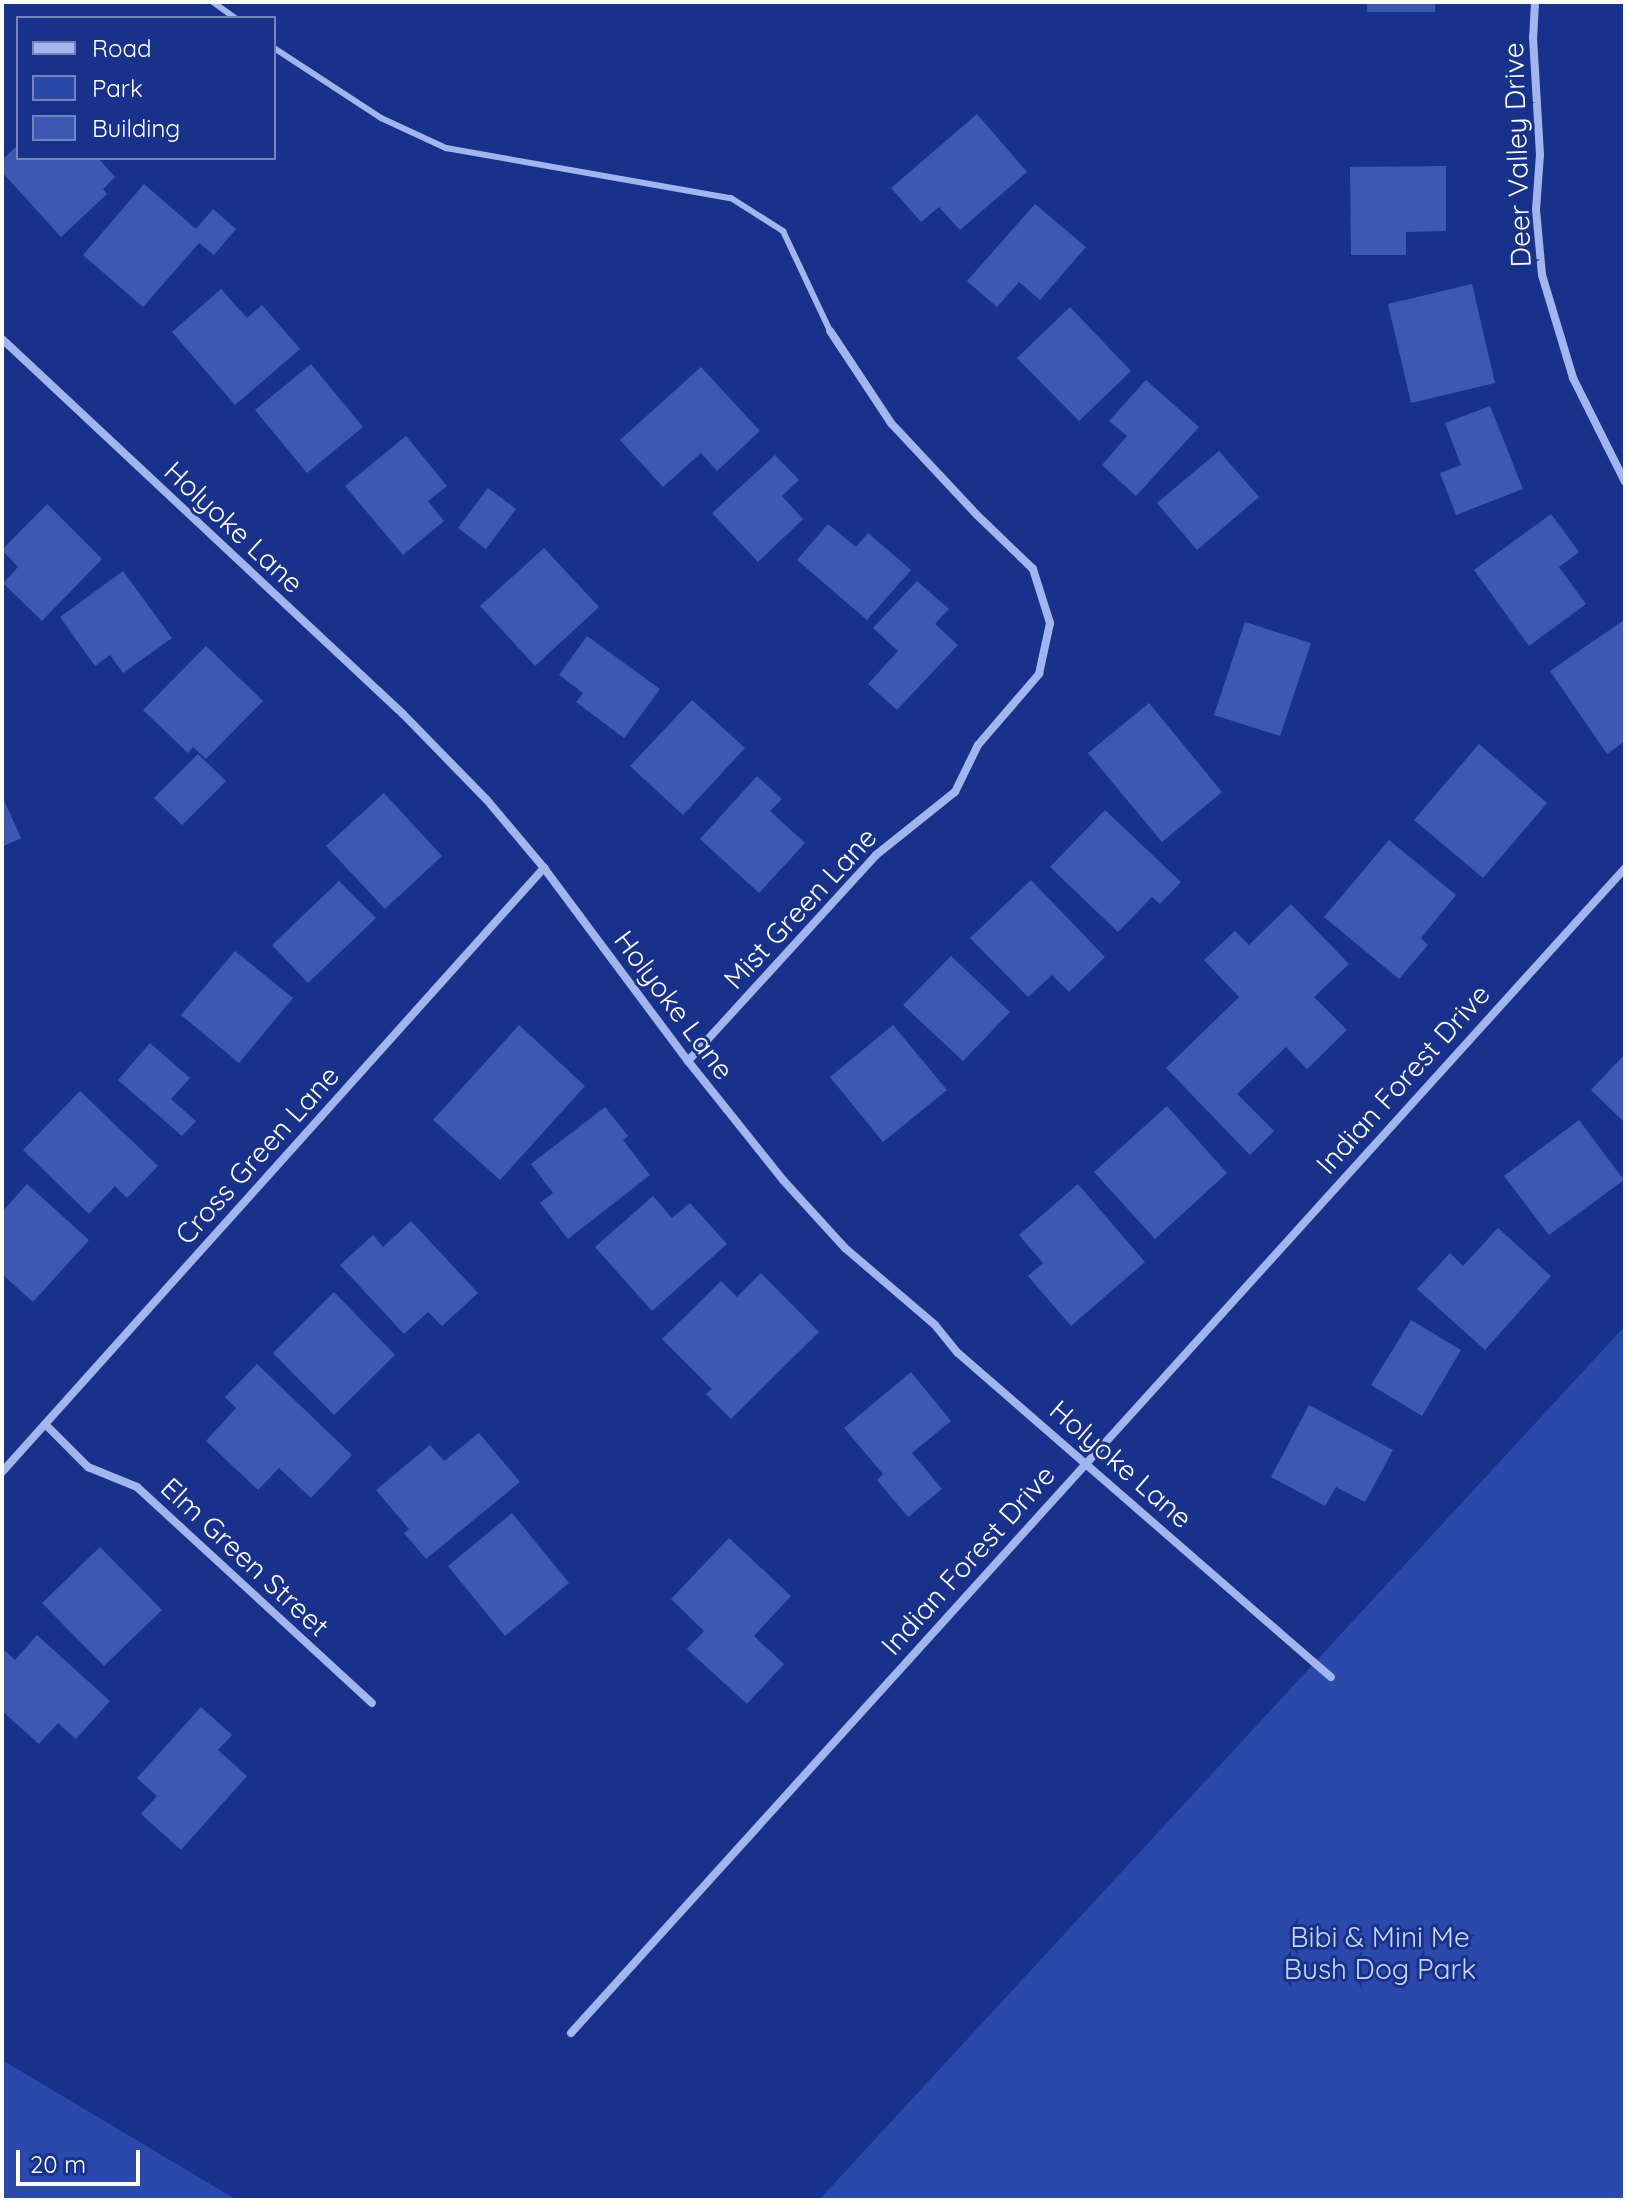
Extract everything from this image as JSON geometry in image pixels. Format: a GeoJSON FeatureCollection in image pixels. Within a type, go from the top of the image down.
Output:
{"type":"FeatureCollection","features":[{"type":"Feature","properties":{"kind":"street","name":"Deer Valley Drive"},"geometry":{"type":"LineString","coordinates":[[1535,2],[1533,37],[1540,154],[1536,210],[1542,275],[1573,378],[1625,482]]}},
{"type":"Feature","properties":{"kind":"street","name":"Mist Green Lane"},"geometry":{"type":"LineString","coordinates":[[688,1061],[876,855],[955,792],[978,745],[1039,674],[1050,623],[1033,569],[891,423],[830,331]]}},
{"type":"Feature","properties":{"kind":"street","name":"Holyoke Lane"},"geometry":{"type":"LineString","coordinates":[[2,339],[403,714],[487,800],[544,868],[688,1061],[783,1180],[845,1248],[935,1325],[958,1353],[1331,1677]]}},
{"type":"Feature","properties":{"kind":"street","name":"Cross Green Lane"},"geometry":{"type":"LineString","coordinates":[[2,1472],[544,868]]}},
{"type":"Feature","properties":{"kind":"street","name":"Indian Forest Drive"},"geometry":{"type":"LineString","coordinates":[[571,2033],[1625,868]]}},
{"type":"Feature","properties":{"kind":"street","name":"Elm Green Street"},"geometry":{"type":"LineString","coordinates":[[45,1424],[88,1467],[137,1487],[372,1703]]}},
{"type":"Feature","properties":{"kind":"lane"},"geometry":{"type":"LineString","coordinates":[[213,2],[232,16]]}},
{"type":"Feature","properties":{"kind":"lane"},"geometry":{"type":"LineString","coordinates":[[276,49],[381,118],[446,148],[731,198],[783,231],[830,331]]}},
{"type":"Feature","properties":{"kind":"green space","name":"Bibi & Mini Me Bush Dog Park"},"geometry":{"type":"Polygon","coordinates":[[[1625,1326],[1625,2200],[819,2200],[1625,1326]]]}},
{"type":"Feature","properties":{"kind":"green space"},"geometry":{"type":"Polygon","coordinates":[[[2,2060],[237,2200],[2,2200],[2,2060]]]}},
{"type":"Feature","properties":{"kind":"building"},"geometry":{"type":"Polygon","coordinates":[[[1367,2],[1435,2],[1435,12],[1367,12],[1367,2]]]}},
{"type":"Feature","properties":{"kind":"building"},"geometry":{"type":"Polygon","coordinates":[[[977,114],[1027,172],[960,230],[939,207],[921,222],[891,188],[977,114]]]}},
{"type":"Feature","properties":{"kind":"building"},"geometry":{"type":"Polygon","coordinates":[[[16,147],[16,160],[100,160],[115,177],[103,189],[107,194],[61,237],[2,172],[2,160],[16,147]]]}},
{"type":"Feature","properties":{"kind":"building"},"geometry":{"type":"Polygon","coordinates":[[[1446,166],[1446,231],[1406,232],[1406,255],[1351,255],[1350,167],[1446,166]]]}},
{"type":"Feature","properties":{"kind":"building"},"geometry":{"type":"Polygon","coordinates":[[[144,184],[196,229],[213,209],[236,229],[214,255],[199,243],[143,307],[83,255],[144,184]]]}},
{"type":"Feature","properties":{"kind":"building"},"geometry":{"type":"Polygon","coordinates":[[[1035,204],[1086,247],[1040,300],[1019,282],[997,307],[967,281],[1035,204]]]}},
{"type":"Feature","properties":{"kind":"building"},"geometry":{"type":"Polygon","coordinates":[[[1472,284],[1495,383],[1411,403],[1388,304],[1472,284]]]}},
{"type":"Feature","properties":{"kind":"building"},"geometry":{"type":"Polygon","coordinates":[[[221,289],[247,318],[262,305],[300,349],[235,405],[172,332],[221,289]]]}},
{"type":"Feature","properties":{"kind":"building"},"geometry":{"type":"Polygon","coordinates":[[[1070,307],[1131,371],[1079,421],[1017,358],[1070,307]]]}},
{"type":"Feature","properties":{"kind":"building"},"geometry":{"type":"Polygon","coordinates":[[[311,364],[363,427],[307,473],[255,410],[311,364]]]}},
{"type":"Feature","properties":{"kind":"building"},"geometry":{"type":"Polygon","coordinates":[[[701,367],[760,431],[717,471],[701,453],[663,487],[620,440],[701,367]]]}},
{"type":"Feature","properties":{"kind":"building"},"geometry":{"type":"Polygon","coordinates":[[[1146,380],[1199,427],[1136,496],[1102,465],[1127,436],[1109,421],[1146,380]]]}},
{"type":"Feature","properties":{"kind":"building"},"geometry":{"type":"Polygon","coordinates":[[[1490,406],[1523,489],[1456,515],[1440,473],[1461,465],[1445,423],[1490,406]]]}},
{"type":"Feature","properties":{"kind":"building"},"geometry":{"type":"Polygon","coordinates":[[[406,436],[447,486],[428,501],[444,521],[403,555],[345,486],[406,436]]]}},
{"type":"Feature","properties":{"kind":"building"},"geometry":{"type":"Polygon","coordinates":[[[1219,451],[1259,497],[1197,550],[1157,503],[1219,451]]]}},
{"type":"Feature","properties":{"kind":"building"},"geometry":{"type":"Polygon","coordinates":[[[775,455],[799,480],[782,496],[803,519],[758,562],[712,513],[775,455]]]}},
{"type":"Feature","properties":{"kind":"building"},"geometry":{"type":"Polygon","coordinates":[[[488,488],[516,509],[486,549],[458,528],[488,488]]]}},
{"type":"Feature","properties":{"kind":"building"},"geometry":{"type":"Polygon","coordinates":[[[47,504],[102,559],[42,621],[3,583],[18,567],[2,550],[47,504]]]}},
{"type":"Feature","properties":{"kind":"building"},"geometry":{"type":"Polygon","coordinates":[[[1551,514],[1579,552],[1559,567],[1586,604],[1529,646],[1474,570],[1551,514]]]}},
{"type":"Feature","properties":{"kind":"building"},"geometry":{"type":"Polygon","coordinates":[[[828,524],[856,547],[868,533],[911,570],[867,620],[797,560],[828,524]]]}},
{"type":"Feature","properties":{"kind":"building"},"geometry":{"type":"Polygon","coordinates":[[[544,548],[599,607],[535,666],[480,606],[544,548]]]}},
{"type":"Feature","properties":{"kind":"building"},"geometry":{"type":"Polygon","coordinates":[[[123,571],[172,638],[123,673],[110,655],[95,666],[60,617],[123,571]]]}},
{"type":"Feature","properties":{"kind":"building"},"geometry":{"type":"Polygon","coordinates":[[[917,581],[949,609],[935,624],[958,645],[897,710],[868,684],[898,651],[873,628],[917,581]]]}},
{"type":"Feature","properties":{"kind":"building"},"geometry":{"type":"Polygon","coordinates":[[[1624,620],[1625,741],[1607,754],[1550,671],[1624,620]]]}},
{"type":"Feature","properties":{"kind":"building"},"geometry":{"type":"Polygon","coordinates":[[[1245,622],[1311,643],[1280,736],[1214,715],[1245,622]]]}},
{"type":"Feature","properties":{"kind":"building"},"geometry":{"type":"Polygon","coordinates":[[[587,636],[660,689],[624,738],[576,702],[583,693],[559,675],[587,636]]]}},
{"type":"Feature","properties":{"kind":"building"},"geometry":{"type":"Polygon","coordinates":[[[206,646],[263,701],[206,759],[193,747],[188,753],[143,710],[206,646]]]}},
{"type":"Feature","properties":{"kind":"building"},"geometry":{"type":"Polygon","coordinates":[[[692,700],[745,748],[683,815],[630,766],[692,700]]]}},
{"type":"Feature","properties":{"kind":"building"},"geometry":{"type":"Polygon","coordinates":[[[1149,703],[1222,792],[1162,842],[1088,753],[1149,703]]]}},
{"type":"Feature","properties":{"kind":"building"},"geometry":{"type":"Polygon","coordinates":[[[1479,744],[1547,803],[1483,878],[1414,820],[1479,744]]]}},
{"type":"Feature","properties":{"kind":"building"},"geometry":{"type":"Polygon","coordinates":[[[198,754],[226,781],[182,825],[154,798],[198,754]]]}},
{"type":"Feature","properties":{"kind":"building"},"geometry":{"type":"Polygon","coordinates":[[[757,776],[782,799],[770,811],[805,843],[759,893],[700,839],[757,776]]]}},
{"type":"Feature","properties":{"kind":"building"},"geometry":{"type":"Polygon","coordinates":[[[384,793],[442,856],[385,909],[326,846],[384,793]]]}},
{"type":"Feature","properties":{"kind":"building"},"geometry":{"type":"Polygon","coordinates":[[[2,796],[21,838],[2,847],[2,796]]]}},
{"type":"Feature","properties":{"kind":"building"},"geometry":{"type":"Polygon","coordinates":[[[1105,810],[1181,882],[1160,904],[1152,897],[1118,932],[1050,867],[1105,810]]]}},
{"type":"Feature","properties":{"kind":"building"},"geometry":{"type":"Polygon","coordinates":[[[1389,840],[1456,895],[1421,938],[1428,945],[1399,979],[1324,917],[1389,840]]]}},
{"type":"Feature","properties":{"kind":"building"},"geometry":{"type":"Polygon","coordinates":[[[1031,880],[1105,957],[1069,992],[1052,975],[1028,997],[970,938],[1031,880]]]}},
{"type":"Feature","properties":{"kind":"building"},"geometry":{"type":"Polygon","coordinates":[[[339,881],[376,918],[308,983],[272,945],[339,881]]]}},
{"type":"Feature","properties":{"kind":"building"},"geometry":{"type":"Polygon","coordinates":[[[1291,904],[1349,964],[1314,997],[1347,1030],[1307,1069],[1286,1047],[1237,1094],[1274,1131],[1250,1155],[1166,1068],[1239,997],[1204,960],[1235,931],[1249,945],[1291,904]]]}},
{"type":"Feature","properties":{"kind":"building"},"geometry":{"type":"Polygon","coordinates":[[[235,951],[293,998],[239,1063],[181,1015],[235,951]]]}},
{"type":"Feature","properties":{"kind":"building"},"geometry":{"type":"Polygon","coordinates":[[[951,956],[1010,1012],[963,1061],[903,1005],[951,956]]]}},
{"type":"Feature","properties":{"kind":"building"},"geometry":{"type":"Polygon","coordinates":[[[519,1025],[585,1086],[500,1180],[433,1120],[519,1025]]]}},
{"type":"Feature","properties":{"kind":"building"},"geometry":{"type":"Polygon","coordinates":[[[893,1025],[947,1090],[883,1142],[830,1077],[893,1025]]]}},
{"type":"Feature","properties":{"kind":"building"},"geometry":{"type":"Polygon","coordinates":[[[150,1043],[190,1078],[171,1099],[196,1121],[182,1136],[118,1080],[150,1043]]]}},
{"type":"Feature","properties":{"kind":"building"},"geometry":{"type":"Polygon","coordinates":[[[1625,1054],[1625,1123],[1591,1090],[1625,1054]]]}},
{"type":"Feature","properties":{"kind":"building"},"geometry":{"type":"Polygon","coordinates":[[[80,1091],[158,1166],[127,1198],[115,1186],[89,1214],[23,1150],[80,1091]]]}},
{"type":"Feature","properties":{"kind":"building"},"geometry":{"type":"Polygon","coordinates":[[[1167,1106],[1227,1173],[1155,1239],[1094,1172],[1167,1106]]]}},
{"type":"Feature","properties":{"kind":"building"},"geometry":{"type":"Polygon","coordinates":[[[605,1107],[628,1136],[623,1140],[650,1175],[568,1239],[540,1203],[553,1193],[531,1164],[605,1107]]]}},
{"type":"Feature","properties":{"kind":"building"},"geometry":{"type":"Polygon","coordinates":[[[1579,1120],[1624,1180],[1549,1235],[1504,1176],[1579,1120]]]}},
{"type":"Feature","properties":{"kind":"building"},"geometry":{"type":"Polygon","coordinates":[[[27,1184],[89,1240],[33,1302],[2,1274],[2,1212],[27,1184]]]}},
{"type":"Feature","properties":{"kind":"building"},"geometry":{"type":"Polygon","coordinates":[[[1078,1184],[1145,1262],[1071,1326],[1028,1276],[1043,1263],[1019,1235],[1078,1184]]]}},
{"type":"Feature","properties":{"kind":"building"},"geometry":{"type":"Polygon","coordinates":[[[653,1196],[672,1218],[690,1203],[727,1244],[652,1311],[595,1247],[653,1196]]]}},
{"type":"Feature","properties":{"kind":"building"},"geometry":{"type":"Polygon","coordinates":[[[411,1221],[478,1293],[442,1326],[428,1312],[404,1334],[340,1265],[373,1235],[383,1247],[411,1221]]]}},
{"type":"Feature","properties":{"kind":"building"},"geometry":{"type":"Polygon","coordinates":[[[1498,1228],[1551,1276],[1485,1350],[1417,1289],[1450,1253],[1463,1266],[1498,1228]]]}},
{"type":"Feature","properties":{"kind":"building"},"geometry":{"type":"Polygon","coordinates":[[[761,1273],[819,1332],[731,1419],[706,1394],[712,1389],[662,1339],[721,1281],[737,1297],[761,1273]]]}},
{"type":"Feature","properties":{"kind":"building"},"geometry":{"type":"Polygon","coordinates":[[[334,1292],[395,1355],[334,1415],[273,1353],[334,1292]]]}},
{"type":"Feature","properties":{"kind":"building"},"geometry":{"type":"Polygon","coordinates":[[[1411,1320],[1461,1350],[1422,1416],[1371,1385],[1411,1320]]]}},
{"type":"Feature","properties":{"kind":"building"},"geometry":{"type":"Polygon","coordinates":[[[257,1364],[352,1455],[311,1498],[279,1468],[258,1490],[206,1441],[236,1408],[225,1397],[257,1364]]]}},
{"type":"Feature","properties":{"kind":"building"},"geometry":{"type":"Polygon","coordinates":[[[911,1372],[951,1421],[912,1453],[942,1489],[908,1517],[877,1480],[883,1474],[844,1428],[911,1372]]]}},
{"type":"Feature","properties":{"kind":"building"},"geometry":{"type":"Polygon","coordinates":[[[1309,1405],[1393,1450],[1365,1502],[1336,1487],[1325,1506],[1271,1477],[1309,1405]]]}},
{"type":"Feature","properties":{"kind":"building"},"geometry":{"type":"Polygon","coordinates":[[[479,1433],[520,1482],[426,1559],[404,1533],[409,1529],[376,1490],[430,1445],[444,1461],[479,1433]]]}},
{"type":"Feature","properties":{"kind":"building"},"geometry":{"type":"Polygon","coordinates":[[[512,1513],[569,1583],[505,1636],[448,1566],[512,1513]]]}},
{"type":"Feature","properties":{"kind":"building"},"geometry":{"type":"Polygon","coordinates":[[[729,1538],[791,1596],[754,1636],[784,1664],[747,1704],[687,1649],[704,1631],[671,1599],[729,1538]]]}},
{"type":"Feature","properties":{"kind":"building"},"geometry":{"type":"Polygon","coordinates":[[[100,1547],[162,1610],[104,1666],[42,1603],[100,1547]]]}},
{"type":"Feature","properties":{"kind":"building"},"geometry":{"type":"Polygon","coordinates":[[[37,1635],[110,1701],[76,1739],[58,1723],[39,1744],[2,1711],[2,1648],[15,1660],[37,1635]]]}},
{"type":"Feature","properties":{"kind":"building"},"geometry":{"type":"Polygon","coordinates":[[[201,1707],[232,1735],[218,1750],[247,1776],[181,1850],[141,1814],[157,1796],[137,1778],[201,1707]]]}}]}
